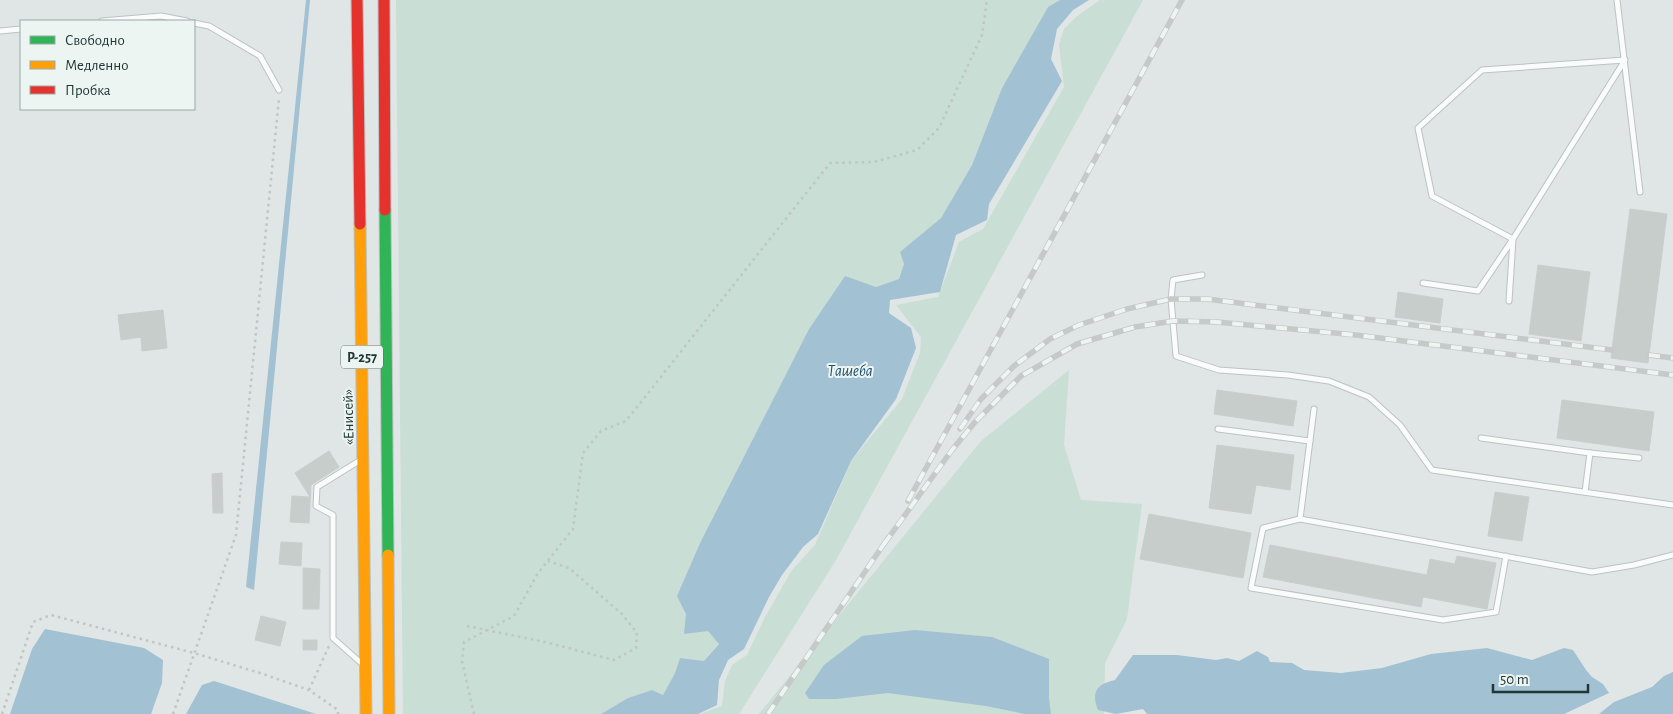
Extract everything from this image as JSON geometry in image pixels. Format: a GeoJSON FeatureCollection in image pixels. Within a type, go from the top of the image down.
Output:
{"type":"FeatureCollection","features":[{"type":"Feature","properties":{"kind":"highway","name":"«Енисей»"},"geometry":{"type":"LineString","coordinates":[[357,0],[366,714]]}},
{"type":"Feature","properties":{"kind":"highway","name":"Р-257"},"geometry":{"type":"LineString","coordinates":[[384,0],[389,714]]}},
{"type":"Feature","properties":{"kind":"lane"},"geometry":{"type":"LineString","coordinates":[[1617,0],[1640,192]]}},
{"type":"Feature","properties":{"kind":"lane"},"geometry":{"type":"LineString","coordinates":[[114,20],[160,16],[181,20]]}},
{"type":"Feature","properties":{"kind":"lane"},"geometry":{"type":"LineString","coordinates":[[195,23],[209,26],[260,56],[280,90]]}},
{"type":"Feature","properties":{"kind":"lane"},"geometry":{"type":"LineString","coordinates":[[0,31],[20,29]]}},
{"type":"Feature","properties":{"kind":"lane"},"geometry":{"type":"LineString","coordinates":[[1423,283],[1478,291],[1513,239],[1625,60]]}},
{"type":"Feature","properties":{"kind":"lane"},"geometry":{"type":"LineString","coordinates":[[1513,239],[1432,196],[1418,128],[1482,70],[1625,60]]}},
{"type":"Feature","properties":{"kind":"lane"},"geometry":{"type":"LineString","coordinates":[[1510,301],[1513,239]]}},
{"type":"Feature","properties":{"kind":"lane"},"geometry":{"type":"LineString","coordinates":[[1202,275],[1173,280],[1171,299],[1176,356],[1219,370],[1288,375],[1329,381],[1369,397],[1400,425],[1432,470],[1673,505]]}},
{"type":"Feature","properties":{"kind":"lane"},"geometry":{"type":"LineString","coordinates":[[1300,520],[1314,409]]}},
{"type":"Feature","properties":{"kind":"lane"},"geometry":{"type":"LineString","coordinates":[[1218,429],[1310,442]]}},
{"type":"Feature","properties":{"kind":"lane"},"geometry":{"type":"LineString","coordinates":[[1481,438],[1639,458]]}},
{"type":"Feature","properties":{"kind":"lane"},"geometry":{"type":"LineString","coordinates":[[1585,492],[1590,453]]}},
{"type":"Feature","properties":{"kind":"lane"},"geometry":{"type":"LineString","coordinates":[[364,458],[317,487],[316,506],[333,515],[333,638],[365,666]]}},
{"type":"Feature","properties":{"kind":"lane"},"geometry":{"type":"LineString","coordinates":[[1506,556],[1496,612],[1443,620],[1251,588],[1263,528],[1300,520],[1506,556],[1592,572],[1634,565],[1673,555]]}},
{"type":"Feature","properties":{"kind":"path"},"geometry":{"type":"LineString","coordinates":[[474,714],[462,661],[464,642],[514,616],[538,573],[573,529],[583,453],[601,431],[626,421],[830,163],[874,162],[917,150],[939,128],[982,35],[987,0]]}},
{"type":"Feature","properties":{"kind":"path"},"geometry":{"type":"LineString","coordinates":[[173,714],[236,535],[280,90]]}},
{"type":"Feature","properties":{"kind":"path"},"geometry":{"type":"LineString","coordinates":[[467,626],[546,642],[614,660],[636,648],[637,633],[622,614],[569,568],[548,561]]}},
{"type":"Feature","properties":{"kind":"path"},"geometry":{"type":"LineString","coordinates":[[2,714],[33,622],[51,615],[194,653],[309,690],[338,710],[338,714]]}},
{"type":"Feature","properties":{"kind":"path"},"geometry":{"type":"LineString","coordinates":[[309,690],[333,638]]}},
{"type":"Feature","properties":{"kind":"green space"},"geometry":{"type":"Polygon","coordinates":[[[396,0],[1060,0],[1048,7],[1002,88],[972,165],[941,218],[900,252],[904,264],[899,279],[876,287],[845,277],[809,329],[700,543],[677,596],[719,643],[704,661],[680,658],[675,673],[663,695],[652,690],[628,698],[601,714],[403,714],[396,0]]]}},
{"type":"Feature","properties":{"kind":"green space"},"geometry":{"type":"Polygon","coordinates":[[[1100,0],[1143,0],[836,560],[739,714],[700,714],[722,706],[725,681],[732,665],[747,655],[765,617],[792,570],[815,545],[851,461],[902,399],[920,353],[921,337],[896,305],[938,297],[959,242],[983,229],[1064,87],[1059,45],[1064,29],[1076,17],[1100,0]]]}},
{"type":"Feature","properties":{"kind":"green space"},"geometry":{"type":"Polygon","coordinates":[[[1069,370],[1064,445],[1081,500],[1142,504],[1127,619],[1105,663],[1104,714],[759,714],[981,441],[1069,370]]]}},
{"type":"Feature","properties":{"kind":"water"},"geometry":{"type":"Polygon","coordinates":[[[306,0],[310,0],[254,590],[246,587],[306,0]]]}},
{"type":"Feature","properties":{"kind":"water","name":"Ташеба"},"geometry":{"type":"Polygon","coordinates":[[[1060,0],[1089,0],[1073,10],[1057,29],[1051,59],[1062,81],[989,204],[987,220],[956,235],[940,292],[890,300],[889,313],[911,328],[916,348],[896,399],[851,461],[818,534],[803,547],[782,575],[769,597],[744,649],[728,660],[719,680],[717,705],[698,714],[601,714],[628,698],[652,690],[663,695],[675,673],[680,658],[704,661],[719,644],[708,631],[684,634],[686,614],[677,596],[700,543],[809,329],[845,276],[876,287],[899,279],[904,264],[900,252],[941,218],[972,165],[1002,88],[1048,7],[1060,0]]]}},
{"type":"Feature","properties":{"kind":"water"},"geometry":{"type":"Polygon","coordinates":[[[45,629],[144,648],[163,660],[162,683],[151,714],[10,714],[32,649],[45,629]]]}},
{"type":"Feature","properties":{"kind":"water"},"geometry":{"type":"Polygon","coordinates":[[[915,630],[992,637],[1049,659],[1051,714],[1025,714],[986,706],[888,693],[836,699],[809,699],[805,693],[824,665],[862,636],[915,630]]]}},
{"type":"Feature","properties":{"kind":"water"},"geometry":{"type":"Polygon","coordinates":[[[1487,648],[1532,660],[1564,648],[1573,650],[1586,670],[1592,677],[1603,684],[1609,693],[1564,714],[1147,714],[1143,709],[1116,714],[1098,710],[1095,699],[1095,694],[1099,687],[1115,680],[1133,655],[1177,655],[1216,660],[1227,658],[1239,661],[1257,651],[1268,657],[1270,662],[1292,663],[1304,670],[1341,673],[1382,668],[1431,654],[1487,648]]]}},
{"type":"Feature","properties":{"kind":"water"},"geometry":{"type":"Polygon","coordinates":[[[1673,672],[1673,714],[1599,714],[1614,702],[1652,687],[1664,676],[1673,672]]]}},
{"type":"Feature","properties":{"kind":"water"},"geometry":{"type":"Polygon","coordinates":[[[214,681],[316,714],[186,714],[202,685],[214,681]]]}},
{"type":"Feature","properties":{"kind":"building"},"geometry":{"type":"Polygon","coordinates":[[[1630,209],[1667,214],[1648,363],[1611,358],[1630,209]]]}},
{"type":"Feature","properties":{"kind":"building"},"geometry":{"type":"Polygon","coordinates":[[[1538,265],[1590,272],[1581,341],[1529,334],[1538,265]]]}},
{"type":"Feature","properties":{"kind":"building"},"geometry":{"type":"Polygon","coordinates":[[[1398,292],[1443,299],[1440,323],[1395,317],[1398,292]]]}},
{"type":"Feature","properties":{"kind":"building"},"geometry":{"type":"Polygon","coordinates":[[[163,310],[167,348],[142,351],[141,337],[121,340],[118,315],[163,310]]]}},
{"type":"Feature","properties":{"kind":"building"},"geometry":{"type":"Polygon","coordinates":[[[1217,390],[1297,401],[1293,426],[1214,414],[1217,390]]]}},
{"type":"Feature","properties":{"kind":"building"},"geometry":{"type":"Polygon","coordinates":[[[1562,400],[1654,412],[1649,451],[1557,438],[1562,400]]]}},
{"type":"Feature","properties":{"kind":"building"},"geometry":{"type":"Polygon","coordinates":[[[1217,445],[1294,455],[1290,490],[1256,485],[1251,514],[1209,508],[1217,445]]]}},
{"type":"Feature","properties":{"kind":"building"},"geometry":{"type":"Polygon","coordinates":[[[329,451],[339,467],[311,485],[309,523],[290,522],[292,496],[310,497],[295,473],[329,451]]]}},
{"type":"Feature","properties":{"kind":"building"},"geometry":{"type":"Polygon","coordinates":[[[222,473],[223,513],[213,513],[212,474],[222,473]]]}},
{"type":"Feature","properties":{"kind":"building"},"geometry":{"type":"Polygon","coordinates":[[[1495,492],[1529,497],[1522,541],[1488,536],[1495,492]]]}},
{"type":"Feature","properties":{"kind":"building"},"geometry":{"type":"Polygon","coordinates":[[[1149,514],[1251,533],[1243,578],[1140,559],[1149,514]]]}},
{"type":"Feature","properties":{"kind":"building"},"geometry":{"type":"Polygon","coordinates":[[[281,542],[302,543],[301,566],[279,564],[281,542]]]}},
{"type":"Feature","properties":{"kind":"building"},"geometry":{"type":"Polygon","coordinates":[[[1270,545],[1427,575],[1430,559],[1455,564],[1457,556],[1496,563],[1487,609],[1423,597],[1421,607],[1263,577],[1270,545]]]}},
{"type":"Feature","properties":{"kind":"building"},"geometry":{"type":"Polygon","coordinates":[[[303,568],[320,569],[319,609],[303,609],[303,568]]]}},
{"type":"Feature","properties":{"kind":"building"},"geometry":{"type":"Polygon","coordinates":[[[261,616],[286,622],[280,646],[255,640],[261,616]]]}},
{"type":"Feature","properties":{"kind":"building"},"geometry":{"type":"Polygon","coordinates":[[[303,640],[317,640],[317,650],[303,650],[303,640]]]}},
{"type":"Feature","properties":{"kind":"railway"},"geometry":{"type":"LineString","coordinates":[[908,501],[1182,0]]}},
{"type":"Feature","properties":{"kind":"railway"},"geometry":{"type":"LineString","coordinates":[[960,429],[981,399],[1014,366],[1050,339],[1079,325],[1127,309],[1171,299],[1207,299],[1612,350]]}},
{"type":"Feature","properties":{"kind":"railway"},"geometry":{"type":"LineString","coordinates":[[884,544],[952,450],[975,422],[1021,376],[1077,344],[1135,327],[1173,321],[1217,322],[1356,335],[1673,375]]}},
{"type":"Feature","properties":{"kind":"railway"},"geometry":{"type":"LineString","coordinates":[[1649,355],[1673,358]]}},
{"type":"Feature","properties":{"kind":"railway"},"geometry":{"type":"LineString","coordinates":[[768,714],[888,538]]}},
{"type":"Feature","properties":{"kind":"traffic: fast"},"geometry":{"type":"LineString","coordinates":[[385,210],[388,555]]}},
{"type":"Feature","properties":{"kind":"traffic: slow"},"geometry":{"type":"LineString","coordinates":[[360,224],[366,714]]}},
{"type":"Feature","properties":{"kind":"traffic: slow"},"geometry":{"type":"LineString","coordinates":[[388,555],[389,714]]}},
{"type":"Feature","properties":{"kind":"traffic: jam"},"geometry":{"type":"LineString","coordinates":[[357,0],[360,224]]}},
{"type":"Feature","properties":{"kind":"traffic: jam"},"geometry":{"type":"LineString","coordinates":[[384,0],[385,210]]}}]}
